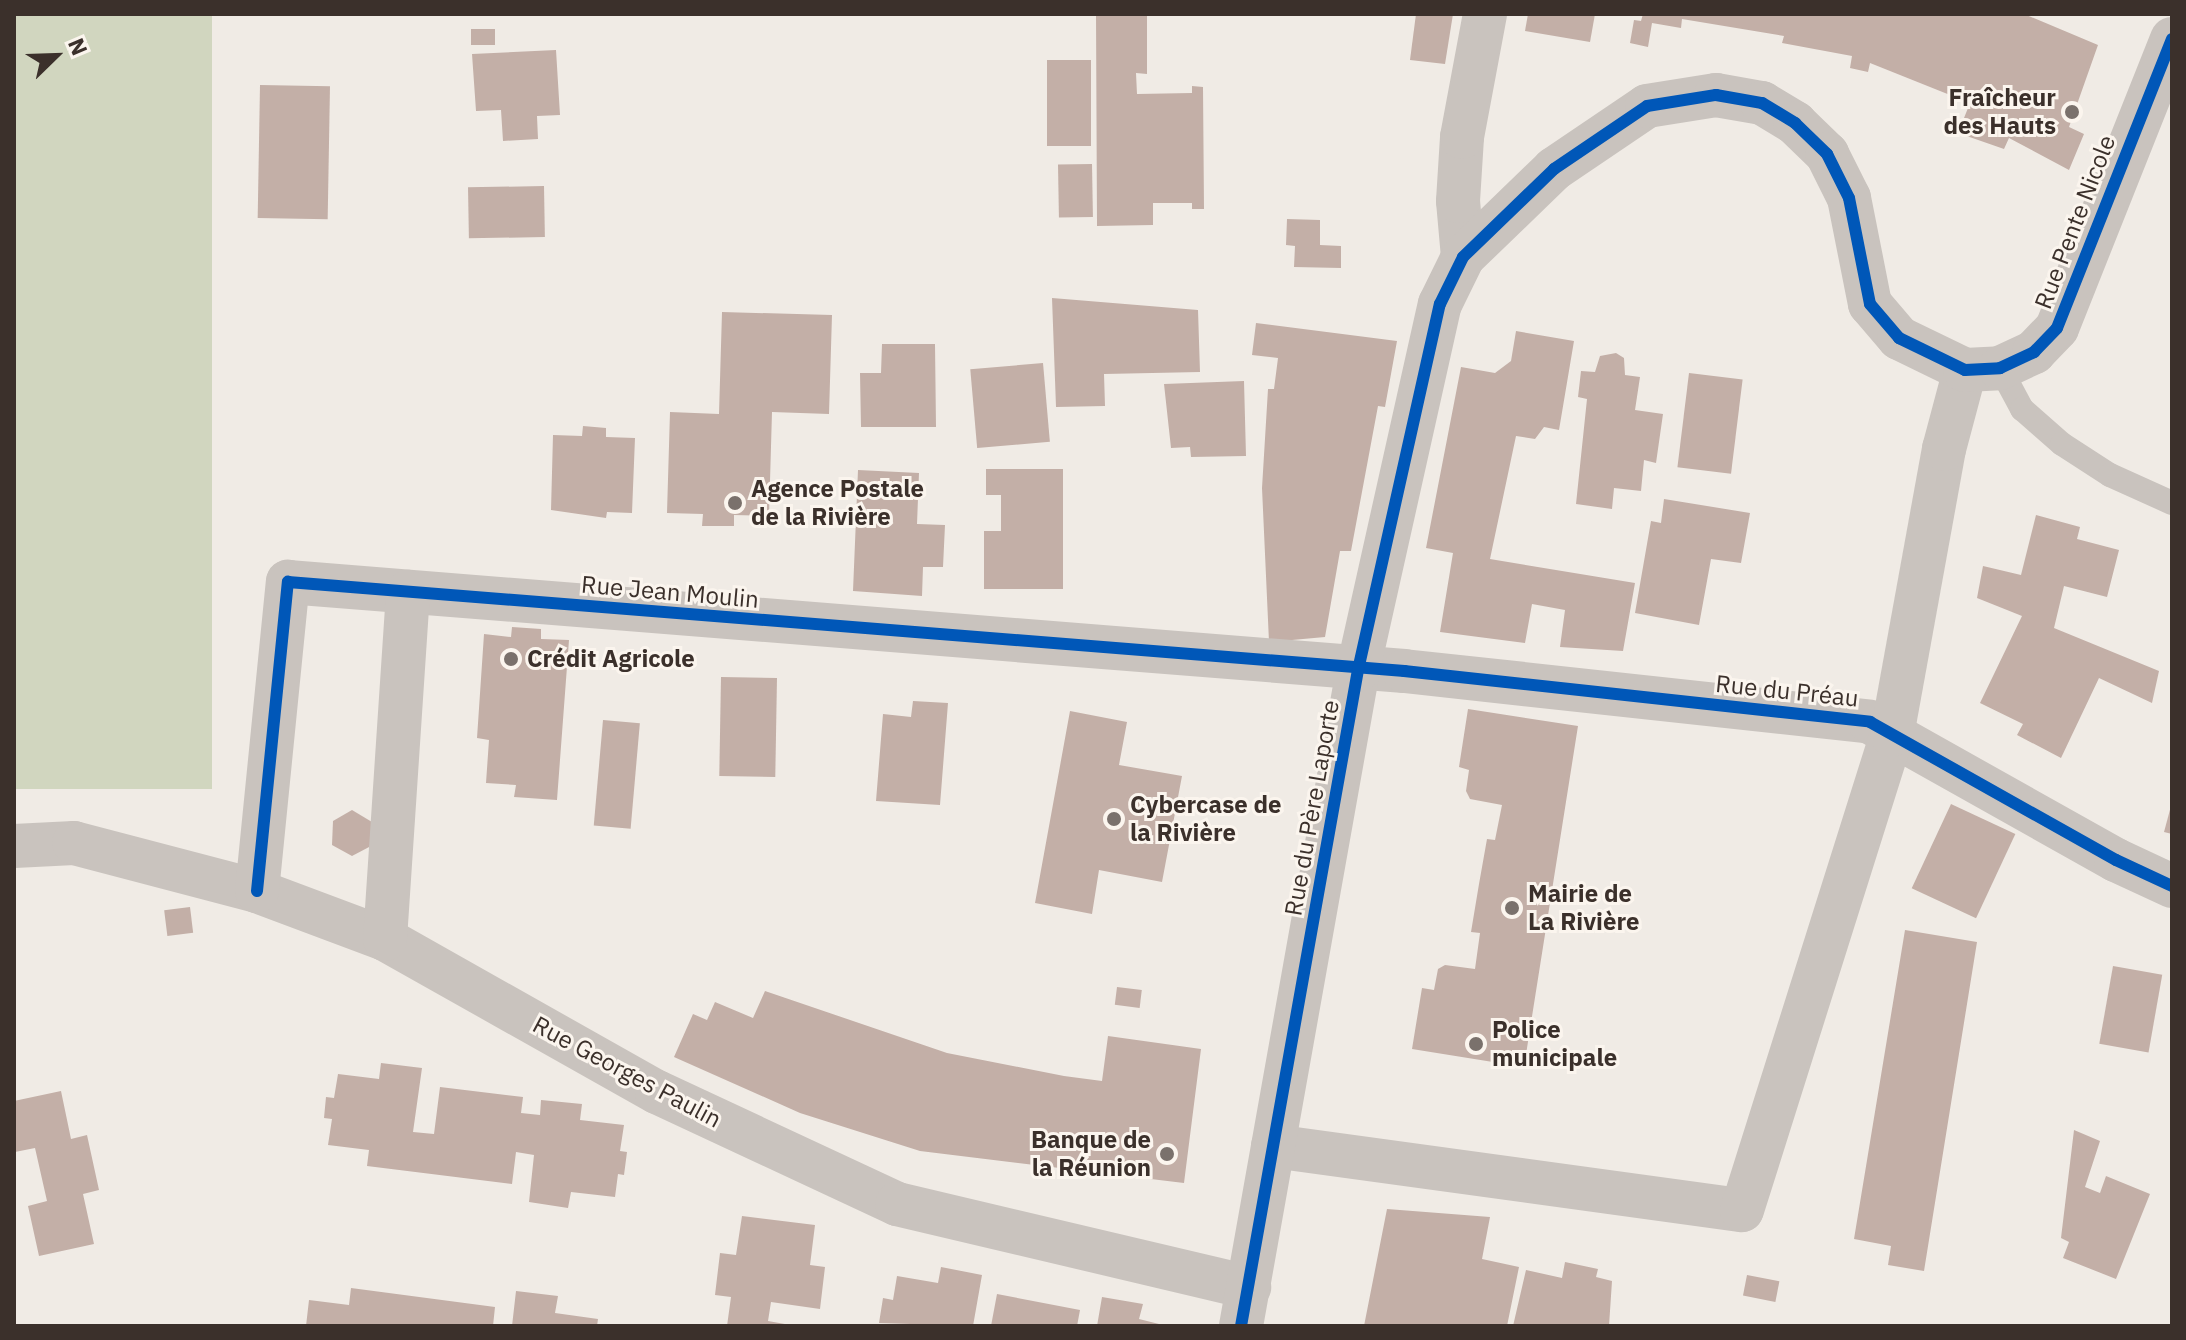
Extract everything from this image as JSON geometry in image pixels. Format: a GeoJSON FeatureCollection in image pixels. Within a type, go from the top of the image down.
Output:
{"type":"FeatureCollection","features":[{"type":"Feature","properties":{"kind":"street"},"geometry":{"type":"LineString","coordinates":[[1463,257],[1458,201],[1462,137],[1485,14]]}},
{"type":"Feature","properties":{"kind":"street","name":"Rue Pente Nicole"},"geometry":{"type":"LineString","coordinates":[[1983,369],[2034,352],[2057,328],[2172,39]]}},
{"type":"Feature","properties":{"kind":"street"},"geometry":{"type":"LineString","coordinates":[[1273,1146],[1742,1210],[1892,735],[1944,449],[1983,369],[1899,338],[1870,304],[1849,198],[1827,154],[1795,123],[1762,103],[1716,95],[1647,106],[1554,169],[1463,257]]}},
{"type":"Feature","properties":{"kind":"street","name":"Rue du Père Laporte"},"geometry":{"type":"LineString","coordinates":[[1245,1306],[1358,670],[1440,304],[1463,257]]}},
{"type":"Feature","properties":{"kind":"street","name":"Rue Jean Moulin"},"geometry":{"type":"LineString","coordinates":[[257,891],[288,582],[1358,670]]}},
{"type":"Feature","properties":{"kind":"street"},"geometry":{"type":"LineString","coordinates":[[385,939],[408,592]]}},
{"type":"Feature","properties":{"kind":"street","name":"Rue du Préau"},"geometry":{"type":"LineString","coordinates":[[1358,670],[1870,722],[2116,860],[2172,886]]}},
{"type":"Feature","properties":{"kind":"street","name":"Rue Georges Paulin"},"geometry":{"type":"LineString","coordinates":[[14,846],[74,843],[257,891],[385,939],[657,1092],[897,1204],[1245,1306]]}},
{"type":"Feature","properties":{"kind":"lane"},"geometry":{"type":"LineString","coordinates":[[1983,369],[2062,444],[2110,475],[2172,503]]}},
{"type":"Feature","properties":{"kind":"green space"},"geometry":{"type":"Polygon","coordinates":[[[14,14],[212,14],[212,789],[14,789],[14,14]]]}},
{"type":"Feature","properties":{"kind":"building"},"geometry":{"type":"Polygon","coordinates":[[[1096,14],[1147,14],[1147,74],[1136,73],[1137,94],[1192,93],[1192,86],[1203,87],[1204,209],[1192,209],[1192,203],[1153,203],[1153,225],[1097,226],[1096,14]]]}},
{"type":"Feature","properties":{"kind":"building"},"geometry":{"type":"Polygon","coordinates":[[[1416,14],[1453,14],[1445,64],[1410,60],[1416,14]]]}},
{"type":"Feature","properties":{"kind":"building"},"geometry":{"type":"Polygon","coordinates":[[[1528,14],[1595,14],[1590,42],[1525,31],[1528,14]]]}},
{"type":"Feature","properties":{"kind":"building"},"geometry":{"type":"Polygon","coordinates":[[[1643,14],[2024,14],[2098,45],[2069,127],[2084,134],[2069,170],[2009,138],[2004,149],[1958,133],[1970,103],[1870,63],[1868,72],[1850,68],[1852,56],[1782,43],[1784,36],[1682,19],[1681,28],[1652,23],[1648,47],[1630,43],[1634,20],[1641,21],[1643,14]]]}},
{"type":"Feature","properties":{"kind":"building"},"geometry":{"type":"Polygon","coordinates":[[[471,29],[495,29],[495,45],[471,45],[471,29]]]}},
{"type":"Feature","properties":{"kind":"building"},"geometry":{"type":"Polygon","coordinates":[[[556,50],[560,115],[537,116],[538,139],[503,141],[501,110],[476,111],[472,54],[556,50]]]}},
{"type":"Feature","properties":{"kind":"building"},"geometry":{"type":"Polygon","coordinates":[[[1047,60],[1091,60],[1091,146],[1047,146],[1047,60]]]}},
{"type":"Feature","properties":{"kind":"building"},"geometry":{"type":"Polygon","coordinates":[[[260,85],[330,86],[328,219],[258,218],[260,85]]]}},
{"type":"Feature","properties":{"kind":"building"},"geometry":{"type":"Polygon","coordinates":[[[1092,164],[1093,217],[1059,218],[1058,165],[1092,164]]]}},
{"type":"Feature","properties":{"kind":"building"},"geometry":{"type":"Polygon","coordinates":[[[544,186],[545,237],[469,238],[468,187],[544,186]]]}},
{"type":"Feature","properties":{"kind":"building"},"geometry":{"type":"Polygon","coordinates":[[[1287,219],[1320,220],[1320,245],[1341,246],[1341,268],[1294,267],[1295,246],[1286,245],[1287,219]]]}},
{"type":"Feature","properties":{"kind":"building"},"geometry":{"type":"Polygon","coordinates":[[[1052,298],[1198,310],[1200,372],[1104,374],[1105,406],[1056,407],[1052,298]]]}},
{"type":"Feature","properties":{"kind":"building"},"geometry":{"type":"Polygon","coordinates":[[[722,312],[832,315],[829,414],[772,412],[769,516],[734,515],[734,526],[702,526],[703,514],[667,513],[670,412],[719,414],[722,312]]]}},
{"type":"Feature","properties":{"kind":"building"},"geometry":{"type":"Polygon","coordinates":[[[1256,323],[1397,341],[1385,407],[1378,406],[1351,551],[1340,551],[1325,637],[1269,642],[1262,488],[1268,389],[1274,389],[1278,358],[1252,355],[1256,323]]]}},
{"type":"Feature","properties":{"kind":"building"},"geometry":{"type":"Polygon","coordinates":[[[1516,331],[1574,341],[1559,430],[1544,427],[1535,439],[1516,436],[1490,559],[1635,583],[1623,651],[1560,647],[1565,610],[1532,604],[1525,643],[1440,632],[1453,553],[1426,548],[1461,367],[1495,373],[1511,361],[1516,331]]]}},
{"type":"Feature","properties":{"kind":"building"},"geometry":{"type":"Polygon","coordinates":[[[882,344],[935,344],[936,427],[861,427],[860,373],[881,373],[882,344]]]}},
{"type":"Feature","properties":{"kind":"building"},"geometry":{"type":"Polygon","coordinates":[[[1616,353],[1624,358],[1625,375],[1640,377],[1635,410],[1663,414],[1656,463],[1644,460],[1641,491],[1614,488],[1612,509],[1576,504],[1587,399],[1578,397],[1581,371],[1595,372],[1600,356],[1616,353]]]}},
{"type":"Feature","properties":{"kind":"building"},"geometry":{"type":"Polygon","coordinates":[[[1043,363],[1050,442],[977,448],[970,369],[1043,363]]]}},
{"type":"Feature","properties":{"kind":"building"},"geometry":{"type":"Polygon","coordinates":[[[1689,373],[1743,380],[1731,474],[1677,467],[1689,373]]]}},
{"type":"Feature","properties":{"kind":"building"},"geometry":{"type":"Polygon","coordinates":[[[1244,381],[1246,456],[1191,457],[1190,447],[1171,448],[1164,384],[1244,381]]]}},
{"type":"Feature","properties":{"kind":"building"},"geometry":{"type":"Polygon","coordinates":[[[583,426],[606,428],[606,437],[635,438],[632,513],[607,512],[606,518],[551,510],[553,435],[582,436],[583,426]]]}},
{"type":"Feature","properties":{"kind":"building"},"geometry":{"type":"Polygon","coordinates":[[[986,469],[1063,469],[1063,589],[984,589],[984,531],[1001,531],[1001,495],[986,495],[986,469]]]}},
{"type":"Feature","properties":{"kind":"building"},"geometry":{"type":"Polygon","coordinates":[[[858,470],[919,473],[917,524],[945,525],[943,567],[923,567],[922,596],[853,591],[858,470]]]}},
{"type":"Feature","properties":{"kind":"building"},"geometry":{"type":"Polygon","coordinates":[[[1664,499],[1750,513],[1741,563],[1711,559],[1699,625],[1635,613],[1651,521],[1661,523],[1664,499]]]}},
{"type":"Feature","properties":{"kind":"building"},"geometry":{"type":"Polygon","coordinates":[[[2036,515],[2080,527],[2077,539],[2119,550],[2107,597],[2064,586],[2054,628],[2159,671],[2152,703],[2099,678],[2061,758],[2017,735],[2023,724],[1980,703],[2022,616],[1977,598],[1983,566],[2021,575],[2036,515]]]}},
{"type":"Feature","properties":{"kind":"building"},"geometry":{"type":"Polygon","coordinates":[[[512,627],[541,629],[541,639],[569,640],[557,800],[514,797],[516,785],[486,783],[489,740],[477,738],[484,634],[511,637],[512,627]]]}},
{"type":"Feature","properties":{"kind":"building"},"geometry":{"type":"Polygon","coordinates":[[[721,677],[777,678],[775,777],[719,776],[721,677]]]}},
{"type":"Feature","properties":{"kind":"building"},"geometry":{"type":"Polygon","coordinates":[[[913,701],[948,703],[940,805],[876,801],[883,714],[911,717],[913,701]]]}},
{"type":"Feature","properties":{"kind":"building","name":"Mairie de La Rivière"},"geometry":{"type":"Polygon","coordinates":[[[1468,709],[1578,726],[1524,1067],[1412,1049],[1422,988],[1434,990],[1438,969],[1445,965],[1475,969],[1480,933],[1471,932],[1487,839],[1495,840],[1502,805],[1470,799],[1466,791],[1469,770],[1459,767],[1468,709]]]}},
{"type":"Feature","properties":{"kind":"building"},"geometry":{"type":"Polygon","coordinates":[[[1070,711],[1127,722],[1119,765],[1182,776],[1162,882],[1099,870],[1092,914],[1035,903],[1070,711]]]}},
{"type":"Feature","properties":{"kind":"building"},"geometry":{"type":"Polygon","coordinates":[[[603,720],[640,723],[631,829],[594,826],[603,720]]]}},
{"type":"Feature","properties":{"kind":"building"},"geometry":{"type":"Polygon","coordinates":[[[1951,804],[2015,834],[1976,918],[1912,888],[1951,804]]]}},
{"type":"Feature","properties":{"kind":"building"},"geometry":{"type":"Polygon","coordinates":[[[2172,806],[2172,834],[2164,832],[2172,806]]]}},
{"type":"Feature","properties":{"kind":"building"},"geometry":{"type":"Polygon","coordinates":[[[352,810],[372,822],[371,846],[352,856],[332,845],[333,821],[352,810]]]}},
{"type":"Feature","properties":{"kind":"building"},"geometry":{"type":"Polygon","coordinates":[[[190,907],[193,933],[167,936],[164,910],[190,907]]]}},
{"type":"Feature","properties":{"kind":"building"},"geometry":{"type":"Polygon","coordinates":[[[1905,930],[1977,942],[1924,1271],[1888,1265],[1891,1246],[1854,1239],[1905,930]]]}},
{"type":"Feature","properties":{"kind":"building"},"geometry":{"type":"Polygon","coordinates":[[[2113,966],[2162,975],[2149,1052],[2099,1044],[2113,966]]]}},
{"type":"Feature","properties":{"kind":"building"},"geometry":{"type":"Polygon","coordinates":[[[1117,987],[1142,990],[1140,1008],[1115,1005],[1117,987]]]}},
{"type":"Feature","properties":{"kind":"building"},"geometry":{"type":"Polygon","coordinates":[[[765,991],[947,1053],[1064,1076],[1102,1081],[1108,1036],[1201,1049],[1184,1183],[920,1151],[800,1113],[674,1057],[693,1014],[707,1020],[715,1002],[753,1018],[765,991]]]}},
{"type":"Feature","properties":{"kind":"building"},"geometry":{"type":"Polygon","coordinates":[[[381,1063],[422,1068],[413,1132],[434,1134],[440,1087],[523,1097],[521,1113],[540,1115],[541,1100],[582,1104],[580,1120],[624,1125],[620,1151],[627,1152],[624,1175],[618,1174],[615,1197],[571,1192],[568,1208],[529,1202],[534,1155],[516,1152],[512,1184],[367,1166],[369,1150],[328,1145],[332,1119],[324,1118],[326,1097],[334,1098],[338,1074],[379,1079],[381,1063]]]}},
{"type":"Feature","properties":{"kind":"building"},"geometry":{"type":"Polygon","coordinates":[[[61,1091],[71,1139],[87,1135],[99,1190],[83,1194],[94,1244],[39,1256],[28,1206],[47,1201],[35,1148],[15,1152],[14,1101],[61,1091]]]}},
{"type":"Feature","properties":{"kind":"building"},"geometry":{"type":"Polygon","coordinates":[[[2074,1130],[2100,1141],[2085,1187],[2100,1193],[2106,1176],[2150,1194],[2116,1279],[2063,1258],[2069,1242],[2061,1238],[2074,1130]]]}},
{"type":"Feature","properties":{"kind":"building"},"geometry":{"type":"Polygon","coordinates":[[[1387,1209],[1490,1217],[1482,1259],[1519,1267],[1507,1326],[1364,1326],[1387,1209]]]}},
{"type":"Feature","properties":{"kind":"building"},"geometry":{"type":"Polygon","coordinates":[[[742,1216],[815,1225],[810,1265],[825,1267],[820,1309],[771,1302],[768,1321],[796,1326],[727,1326],[731,1297],[715,1295],[720,1253],[736,1255],[742,1216]]]}},
{"type":"Feature","properties":{"kind":"building"},"geometry":{"type":"Polygon","coordinates":[[[1565,1262],[1598,1269],[1596,1277],[1612,1281],[1609,1326],[1513,1326],[1526,1270],[1562,1278],[1565,1262]]]}},
{"type":"Feature","properties":{"kind":"building"},"geometry":{"type":"Polygon","coordinates":[[[941,1267],[982,1275],[973,1326],[879,1323],[883,1298],[893,1300],[897,1276],[938,1283],[941,1267]]]}},
{"type":"Feature","properties":{"kind":"building"},"geometry":{"type":"Polygon","coordinates":[[[1747,1275],[1779,1281],[1775,1302],[1743,1296],[1747,1275]]]}},
{"type":"Feature","properties":{"kind":"building"},"geometry":{"type":"Polygon","coordinates":[[[351,1288],[495,1307],[493,1326],[306,1326],[309,1300],[349,1305],[351,1288]]]}},
{"type":"Feature","properties":{"kind":"building"},"geometry":{"type":"Polygon","coordinates":[[[516,1291],[558,1296],[555,1313],[598,1319],[597,1326],[512,1326],[516,1291]]]}},
{"type":"Feature","properties":{"kind":"building"},"geometry":{"type":"Polygon","coordinates":[[[997,1294],[1080,1310],[1077,1326],[991,1326],[997,1294]]]}},
{"type":"Feature","properties":{"kind":"building"},"geometry":{"type":"Polygon","coordinates":[[[1102,1297],[1143,1304],[1139,1319],[1167,1326],[1097,1326],[1102,1297]]]}},
{"type":"Feature","properties":{"kind":"cycle path"},"geometry":{"type":"LineString","coordinates":[[1241,1326],[1358,670],[1440,304],[1463,257],[1554,169],[1647,106],[1716,95],[1762,103],[1795,123],[1827,154],[1849,198],[1870,304],[1899,338],[1965,370],[2000,368],[2034,352],[2057,328],[2172,39]]}},
{"type":"Feature","properties":{"kind":"cycle path"},"geometry":{"type":"LineString","coordinates":[[257,891],[288,582],[1404,671],[1870,722],[2116,860],[2172,886]]}},
{"type":"Feature","properties":{"kind":"place","name":"Fraîcheur des Hauts"},"geometry":{"type":"Point","coordinates":[2072,112]}},
{"type":"Feature","properties":{"kind":"place","name":"Agence Postale de la Rivière"},"geometry":{"type":"Point","coordinates":[735,503]}},
{"type":"Feature","properties":{"kind":"place","name":"Crédit Agricole"},"geometry":{"type":"Point","coordinates":[511,659]}},
{"type":"Feature","properties":{"kind":"place","name":"Cybercase de la Rivière"},"geometry":{"type":"Point","coordinates":[1114,819]}},
{"type":"Feature","properties":{"kind":"place","name":"Mairie de La Rivière"},"geometry":{"type":"Point","coordinates":[1512,908]}},
{"type":"Feature","properties":{"kind":"place","name":"Police municipale"},"geometry":{"type":"Point","coordinates":[1476,1044]}},
{"type":"Feature","properties":{"kind":"place","name":"Banque de la Réunion"},"geometry":{"type":"Point","coordinates":[1167,1154]}}]}
